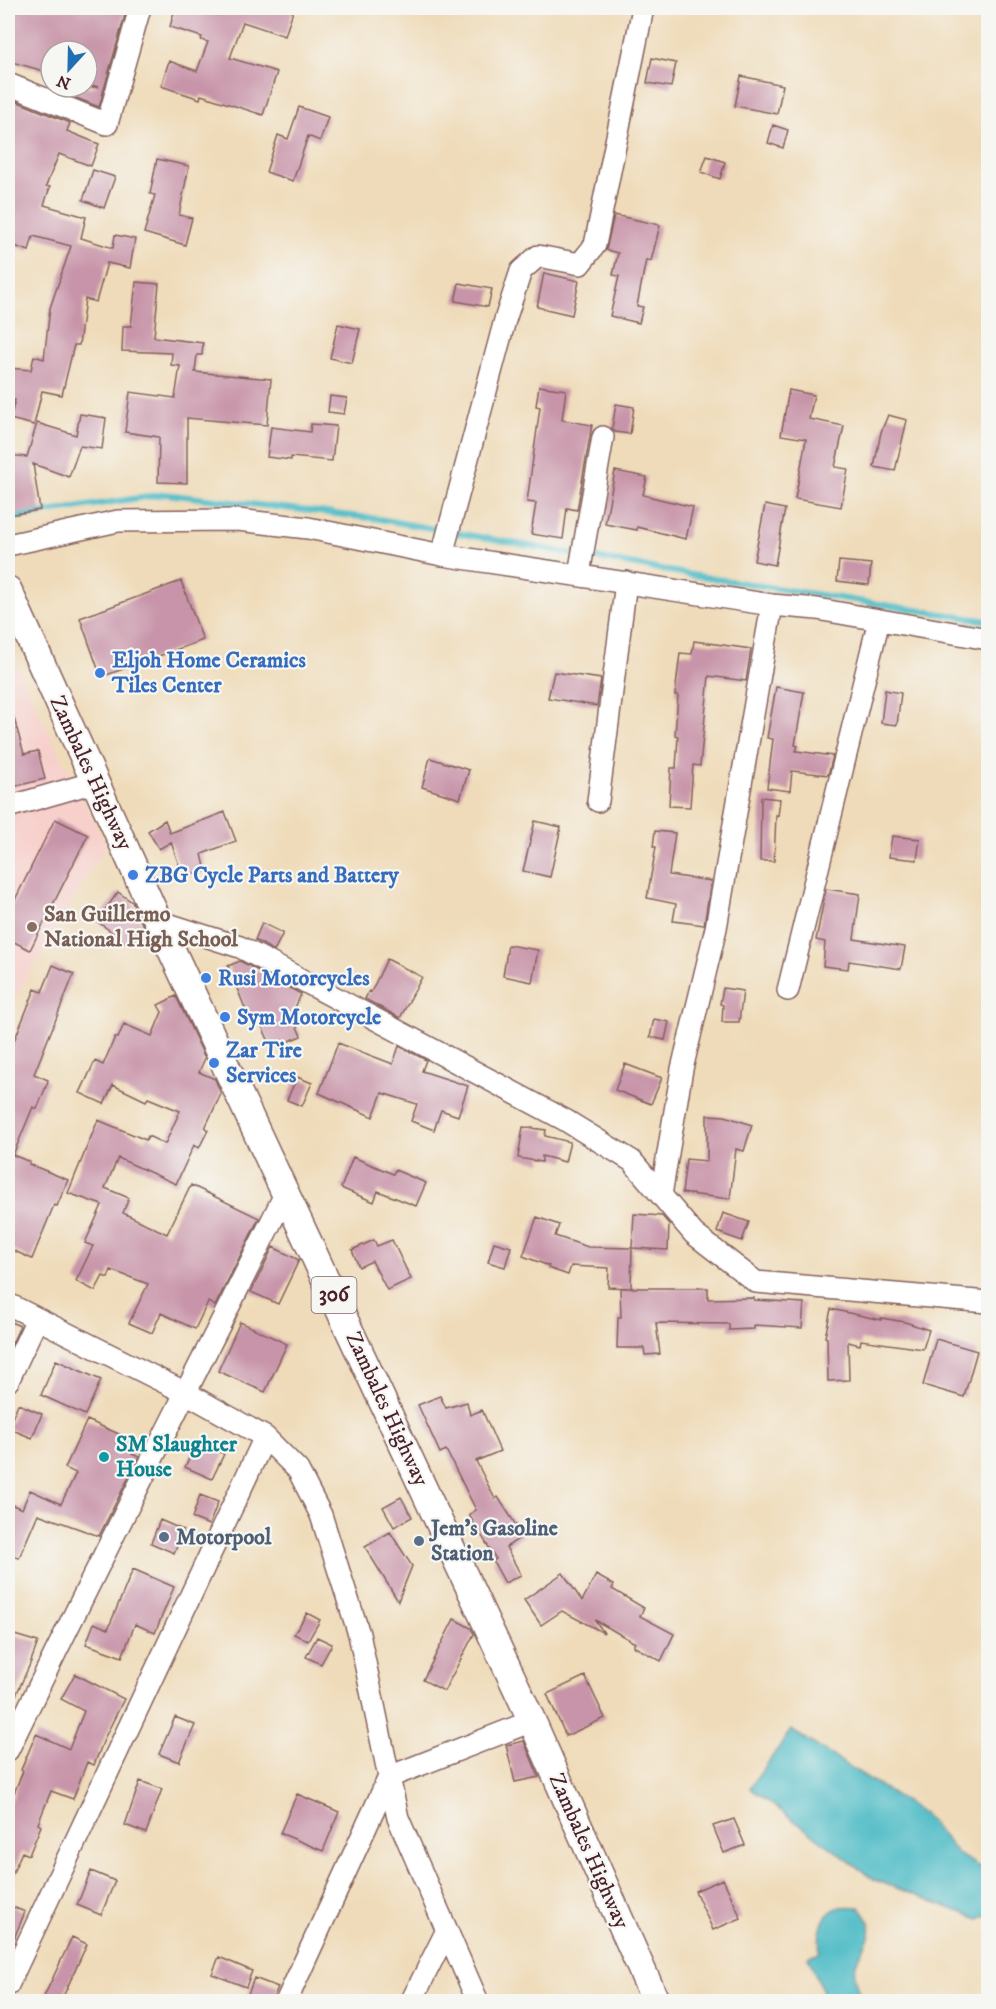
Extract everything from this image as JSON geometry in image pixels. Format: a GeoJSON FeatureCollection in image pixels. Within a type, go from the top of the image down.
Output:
{"type":"FeatureCollection","features":[{"type":"Feature","properties":{"kind":"main road","name":"Zambales Highway"},"geometry":{"type":"LineString","coordinates":[[8,591],[158,921],[532,1721],[656,2001]]}},
{"type":"Feature","properties":{"kind":"street"},"geometry":{"type":"LineString","coordinates":[[8,84],[107,124],[140,8]]}},
{"type":"Feature","properties":{"kind":"street"},"geometry":{"type":"LineString","coordinates":[[446,542],[505,320],[521,271],[538,256],[580,264],[595,245],[643,8]]}},
{"type":"Feature","properties":{"kind":"street"},"geometry":{"type":"LineString","coordinates":[[582,560],[603,437]]}},
{"type":"Feature","properties":{"kind":"street"},"geometry":{"type":"LineString","coordinates":[[8,544],[118,521],[237,520],[446,542],[582,560],[626,582],[772,605],[817,609],[988,639]]}},
{"type":"Feature","properties":{"kind":"street"},"geometry":{"type":"LineString","coordinates":[[597,801],[626,582]]}},
{"type":"Feature","properties":{"kind":"street"},"geometry":{"type":"LineString","coordinates":[[661,1195],[682,1069],[716,928],[772,605]]}},
{"type":"Feature","properties":{"kind":"street"},"geometry":{"type":"LineString","coordinates":[[788,990],[879,620]]}},
{"type":"Feature","properties":{"kind":"street"},"geometry":{"type":"LineString","coordinates":[[8,807],[95,782]]}},
{"type":"Feature","properties":{"kind":"street"},"geometry":{"type":"LineString","coordinates":[[158,921],[240,947],[565,1120],[632,1161],[694,1234],[756,1282],[988,1302]]}},
{"type":"Feature","properties":{"kind":"street"},"geometry":{"type":"LineString","coordinates":[[8,1750],[111,1539],[286,1192]]}},
{"type":"Feature","properties":{"kind":"street"},"geometry":{"type":"LineString","coordinates":[[8,1304],[186,1393],[265,1437],[298,1470],[321,1515],[358,1634],[398,1818],[478,2001]]}},
{"type":"Feature","properties":{"kind":"street"},"geometry":{"type":"LineString","coordinates":[[8,1382],[37,1319]]}},
{"type":"Feature","properties":{"kind":"street"},"geometry":{"type":"LineString","coordinates":[[8,1985],[265,1437]]}},
{"type":"Feature","properties":{"kind":"street"},"geometry":{"type":"LineString","coordinates":[[286,2001],[389,1777],[532,1721]]}},
{"type":"Feature","properties":{"kind":"street"},"geometry":{"type":"LineString","coordinates":[[411,2001],[447,1932]]}},
{"type":"Feature","properties":{"kind":"shaded area","name":"San Guillermo National High School"},"geometry":{"type":"Polygon","coordinates":[[[8,650],[106,845],[8,1009],[8,650]]]}},
{"type":"Feature","properties":{"kind":"water"},"geometry":{"type":"Polygon","coordinates":[[[791,1730],[923,1813],[959,1855],[983,1869],[988,1868],[988,1915],[979,1919],[875,1880],[750,1788],[791,1730]]]}},
{"type":"Feature","properties":{"kind":"water"},"geometry":{"type":"Polygon","coordinates":[[[840,1907],[859,1907],[867,1917],[870,1926],[870,1934],[859,1956],[854,1975],[863,2001],[827,2001],[808,1957],[820,1952],[820,1932],[824,1920],[833,1910],[840,1907]]]}},
{"type":"Feature","properties":{"kind":"building"},"geometry":{"type":"Polygon","coordinates":[[[15,8],[127,8],[99,107],[79,99],[99,99],[99,39],[39,39],[39,70],[8,61],[8,35],[15,8]]]}},
{"type":"Feature","properties":{"kind":"building"},"geometry":{"type":"Polygon","coordinates":[[[175,8],[191,8],[218,15],[206,11],[207,8],[294,8],[285,36],[243,22],[230,58],[277,72],[263,115],[201,95],[200,99],[161,86],[169,61],[197,71],[208,42],[201,40],[202,37],[170,27],[175,8]]]}},
{"type":"Feature","properties":{"kind":"building"},"geometry":{"type":"Polygon","coordinates":[[[652,58],[676,63],[671,87],[647,83],[652,58]]]}},
{"type":"Feature","properties":{"kind":"building"},"geometry":{"type":"Polygon","coordinates":[[[741,76],[783,85],[777,114],[735,106],[741,76]]]}},
{"type":"Feature","properties":{"kind":"building"},"geometry":{"type":"Polygon","coordinates":[[[8,98],[70,123],[67,131],[99,144],[91,166],[59,154],[46,186],[50,187],[44,205],[86,217],[81,238],[113,248],[115,235],[135,239],[130,268],[107,263],[96,302],[85,299],[79,345],[74,345],[62,395],[42,391],[34,425],[10,419],[15,400],[8,399],[8,368],[31,370],[34,356],[44,359],[50,308],[71,246],[33,236],[29,251],[8,244],[8,98]]]}},
{"type":"Feature","properties":{"kind":"building"},"geometry":{"type":"Polygon","coordinates":[[[299,107],[328,117],[320,141],[308,136],[293,181],[266,172],[278,135],[288,139],[299,107]]]}},
{"type":"Feature","properties":{"kind":"building"},"geometry":{"type":"Polygon","coordinates":[[[773,125],[788,130],[783,148],[768,143],[773,125]]]}},
{"type":"Feature","properties":{"kind":"building"},"geometry":{"type":"Polygon","coordinates":[[[707,156],[725,162],[720,179],[701,172],[707,156]]]}},
{"type":"Feature","properties":{"kind":"building"},"geometry":{"type":"Polygon","coordinates":[[[157,159],[189,166],[179,215],[192,218],[185,245],[144,233],[155,195],[150,194],[157,159]]]}},
{"type":"Feature","properties":{"kind":"building"},"geometry":{"type":"Polygon","coordinates":[[[93,170],[115,177],[104,208],[83,200],[93,170]]]}},
{"type":"Feature","properties":{"kind":"building"},"geometry":{"type":"Polygon","coordinates":[[[614,215],[660,225],[651,261],[646,260],[637,306],[643,307],[639,323],[610,316],[619,276],[613,275],[618,253],[606,250],[614,215]]]}},
{"type":"Feature","properties":{"kind":"building"},"geometry":{"type":"Polygon","coordinates":[[[544,273],[579,281],[572,315],[537,307],[544,273]]]}},
{"type":"Feature","properties":{"kind":"building"},"geometry":{"type":"Polygon","coordinates":[[[136,282],[159,284],[154,337],[203,343],[202,355],[197,355],[195,372],[271,379],[267,425],[187,418],[187,483],[158,482],[159,437],[125,432],[130,392],[175,398],[180,366],[171,365],[172,353],[122,351],[123,326],[131,326],[136,282]]]}},
{"type":"Feature","properties":{"kind":"building"},"geometry":{"type":"Polygon","coordinates":[[[459,283],[492,289],[488,307],[455,301],[459,283]]]}},
{"type":"Feature","properties":{"kind":"building"},"geometry":{"type":"Polygon","coordinates":[[[338,324],[360,329],[352,363],[330,358],[338,324]]]}},
{"type":"Feature","properties":{"kind":"building"},"geometry":{"type":"Polygon","coordinates":[[[539,386],[566,390],[562,420],[592,425],[577,510],[567,508],[563,539],[531,534],[536,503],[527,502],[540,407],[536,406],[539,386]]]}},
{"type":"Feature","properties":{"kind":"building"},"geometry":{"type":"Polygon","coordinates":[[[789,390],[814,395],[809,419],[844,426],[835,467],[848,469],[841,507],[795,499],[806,439],[781,435],[789,390]]]}},
{"type":"Feature","properties":{"kind":"building"},"geometry":{"type":"Polygon","coordinates":[[[330,396],[347,398],[344,414],[328,412],[330,396]]]}},
{"type":"Feature","properties":{"kind":"building"},"geometry":{"type":"Polygon","coordinates":[[[616,404],[634,407],[630,434],[615,432],[612,428],[616,404]]]}},
{"type":"Feature","properties":{"kind":"building"},"geometry":{"type":"Polygon","coordinates":[[[80,414],[106,418],[102,449],[80,446],[69,477],[33,464],[40,510],[8,515],[8,455],[27,457],[37,423],[76,435],[80,414]]]}},
{"type":"Feature","properties":{"kind":"building"},"geometry":{"type":"Polygon","coordinates":[[[888,415],[907,420],[895,471],[874,467],[881,432],[888,415]]]}},
{"type":"Feature","properties":{"kind":"building"},"geometry":{"type":"Polygon","coordinates":[[[311,424],[336,426],[332,461],[267,457],[271,427],[310,432],[311,424]]]}},
{"type":"Feature","properties":{"kind":"building"},"geometry":{"type":"Polygon","coordinates":[[[615,471],[647,477],[643,495],[693,507],[686,539],[637,527],[637,530],[605,524],[615,471]]]}},
{"type":"Feature","properties":{"kind":"building"},"geometry":{"type":"Polygon","coordinates":[[[765,505],[785,509],[775,565],[754,561],[765,505]]]}},
{"type":"Feature","properties":{"kind":"building"},"geometry":{"type":"Polygon","coordinates":[[[839,561],[871,564],[869,585],[837,581],[839,561]]]}},
{"type":"Feature","properties":{"kind":"building"},"geometry":{"type":"Polygon","coordinates":[[[181,581],[203,640],[101,677],[80,618],[181,581]]]}},
{"type":"Feature","properties":{"kind":"building"},"geometry":{"type":"Polygon","coordinates":[[[694,641],[751,649],[746,681],[709,676],[700,766],[693,765],[690,807],[669,806],[671,768],[676,768],[678,736],[675,735],[678,695],[675,695],[680,653],[692,654],[694,641]]]}},
{"type":"Feature","properties":{"kind":"building"},"geometry":{"type":"Polygon","coordinates":[[[554,672],[601,679],[597,706],[548,698],[554,672]]]}},
{"type":"Feature","properties":{"kind":"building"},"geometry":{"type":"Polygon","coordinates":[[[776,687],[804,692],[796,751],[833,756],[828,775],[792,771],[790,791],[767,788],[773,739],[767,738],[776,687]]]}},
{"type":"Feature","properties":{"kind":"building"},"geometry":{"type":"Polygon","coordinates":[[[885,690],[901,693],[897,725],[881,723],[885,690]]]}},
{"type":"Feature","properties":{"kind":"building"},"geometry":{"type":"Polygon","coordinates":[[[8,711],[12,711],[24,754],[38,751],[45,779],[8,788],[8,711]]]}},
{"type":"Feature","properties":{"kind":"building"},"geometry":{"type":"Polygon","coordinates":[[[430,758],[469,770],[460,799],[422,787],[430,758]]]}},
{"type":"Feature","properties":{"kind":"building"},"geometry":{"type":"Polygon","coordinates":[[[761,797],[780,799],[778,816],[776,815],[774,861],[760,861],[761,797]]]}},
{"type":"Feature","properties":{"kind":"building"},"geometry":{"type":"Polygon","coordinates":[[[225,812],[236,841],[202,854],[206,871],[183,877],[171,842],[159,849],[148,831],[165,820],[170,833],[225,812]]]}},
{"type":"Feature","properties":{"kind":"building"},"geometry":{"type":"Polygon","coordinates":[[[55,819],[88,835],[30,950],[8,939],[8,914],[55,819]]]}},
{"type":"Feature","properties":{"kind":"building"},"geometry":{"type":"Polygon","coordinates":[[[535,821],[561,827],[550,877],[523,871],[535,821]]]}},
{"type":"Feature","properties":{"kind":"building"},"geometry":{"type":"Polygon","coordinates":[[[655,831],[675,833],[669,875],[711,881],[704,925],[673,921],[676,904],[647,898],[656,847],[653,847],[655,831]]]}},
{"type":"Feature","properties":{"kind":"building"},"geometry":{"type":"Polygon","coordinates":[[[892,836],[920,839],[917,860],[889,857],[892,836]]]}},
{"type":"Feature","properties":{"kind":"building"},"geometry":{"type":"Polygon","coordinates":[[[826,889],[860,894],[854,939],[905,947],[901,969],[849,961],[848,969],[823,966],[825,942],[816,940],[826,889]]]}},
{"type":"Feature","properties":{"kind":"building"},"geometry":{"type":"Polygon","coordinates":[[[118,892],[132,902],[143,926],[129,945],[97,921],[118,892]]]}},
{"type":"Feature","properties":{"kind":"building"},"geometry":{"type":"Polygon","coordinates":[[[262,923],[283,933],[274,951],[255,940],[262,923]]]}},
{"type":"Feature","properties":{"kind":"building"},"geometry":{"type":"Polygon","coordinates":[[[508,945],[538,950],[532,982],[503,976],[508,945]]]}},
{"type":"Feature","properties":{"kind":"building"},"geometry":{"type":"Polygon","coordinates":[[[387,959],[422,977],[400,1018],[365,999],[369,991],[371,992],[387,959]]]}},
{"type":"Feature","properties":{"kind":"building"},"geometry":{"type":"Polygon","coordinates":[[[240,961],[301,994],[292,1015],[301,1036],[272,1048],[259,1020],[251,1023],[228,966],[240,961]]]}},
{"type":"Feature","properties":{"kind":"building"},"geometry":{"type":"Polygon","coordinates":[[[53,965],[74,974],[34,1074],[48,1080],[47,1084],[37,1109],[33,1107],[13,1155],[68,1180],[57,1206],[54,1205],[32,1259],[8,1248],[8,1056],[35,989],[42,992],[53,965]]]}},
{"type":"Feature","properties":{"kind":"building"},"geometry":{"type":"Polygon","coordinates":[[[723,988],[743,991],[739,1022],[722,1022],[723,1005],[720,1004],[723,988]]]}},
{"type":"Feature","properties":{"kind":"building"},"geometry":{"type":"Polygon","coordinates":[[[176,996],[205,1058],[199,1072],[215,1079],[221,1094],[205,1128],[208,1130],[199,1148],[194,1145],[176,1184],[118,1158],[105,1188],[129,1198],[123,1213],[167,1234],[191,1185],[259,1218],[215,1306],[208,1302],[195,1329],[161,1313],[152,1333],[129,1323],[148,1284],[111,1270],[108,1278],[103,1276],[95,1291],[76,1281],[93,1246],[85,1243],[102,1205],[68,1193],[98,1120],[146,1140],[148,1136],[165,1144],[180,1111],[148,1098],[146,1101],[113,1085],[104,1104],[80,1093],[95,1061],[103,1065],[115,1037],[118,1038],[124,1024],[152,1036],[162,1012],[158,1005],[176,996]]]}},
{"type":"Feature","properties":{"kind":"building"},"geometry":{"type":"Polygon","coordinates":[[[654,1019],[669,1022],[665,1040],[650,1037],[654,1019]]]}},
{"type":"Feature","properties":{"kind":"building"},"geometry":{"type":"Polygon","coordinates":[[[338,1043],[393,1064],[399,1046],[426,1060],[422,1071],[468,1086],[458,1116],[441,1110],[434,1130],[411,1121],[417,1104],[382,1093],[373,1117],[319,1093],[338,1043]]]}},
{"type":"Feature","properties":{"kind":"building"},"geometry":{"type":"Polygon","coordinates":[[[625,1064],[662,1078],[651,1104],[615,1090],[625,1064]]]}},
{"type":"Feature","properties":{"kind":"building"},"geometry":{"type":"Polygon","coordinates":[[[297,1077],[312,1083],[302,1106],[287,1100],[297,1077]]]}},
{"type":"Feature","properties":{"kind":"building"},"geometry":{"type":"Polygon","coordinates":[[[707,1115],[725,1116],[752,1125],[744,1151],[736,1149],[730,1199],[682,1193],[686,1159],[707,1161],[707,1115]]]}},
{"type":"Feature","properties":{"kind":"building"},"geometry":{"type":"Polygon","coordinates":[[[523,1127],[546,1130],[545,1136],[570,1142],[565,1162],[542,1156],[542,1162],[518,1158],[523,1127]]]}},
{"type":"Feature","properties":{"kind":"building"},"geometry":{"type":"Polygon","coordinates":[[[353,1157],[393,1174],[395,1170],[426,1183],[416,1206],[378,1191],[374,1202],[341,1188],[353,1157]]]}},
{"type":"Feature","properties":{"kind":"building"},"geometry":{"type":"Polygon","coordinates":[[[723,1213],[749,1222],[742,1241],[717,1232],[723,1213]]]}},
{"type":"Feature","properties":{"kind":"building"},"geometry":{"type":"Polygon","coordinates":[[[634,1214],[662,1216],[669,1224],[668,1250],[632,1248],[634,1214]]]}},
{"type":"Feature","properties":{"kind":"building"},"geometry":{"type":"Polygon","coordinates":[[[537,1217],[559,1225],[555,1236],[588,1247],[632,1248],[631,1288],[608,1287],[609,1268],[571,1266],[568,1275],[523,1256],[537,1217]]]}},
{"type":"Feature","properties":{"kind":"building"},"geometry":{"type":"Polygon","coordinates":[[[374,1240],[377,1246],[392,1240],[411,1279],[387,1290],[372,1261],[359,1267],[352,1250],[374,1240]]]}},
{"type":"Feature","properties":{"kind":"building"},"geometry":{"type":"Polygon","coordinates":[[[494,1242],[511,1247],[505,1267],[488,1262],[494,1242]]]}},
{"type":"Feature","properties":{"kind":"building"},"geometry":{"type":"Polygon","coordinates":[[[273,1247],[299,1260],[278,1304],[251,1292],[273,1247]]]}},
{"type":"Feature","properties":{"kind":"building"},"geometry":{"type":"Polygon","coordinates":[[[620,1288],[708,1288],[708,1299],[754,1298],[754,1300],[804,1303],[802,1328],[754,1325],[754,1329],[729,1330],[729,1324],[656,1323],[660,1354],[645,1355],[644,1348],[617,1348],[618,1317],[621,1317],[620,1288]]]}},
{"type":"Feature","properties":{"kind":"building"},"geometry":{"type":"Polygon","coordinates":[[[831,1309],[881,1320],[881,1318],[905,1322],[929,1330],[923,1349],[861,1340],[860,1345],[848,1342],[849,1380],[828,1381],[827,1338],[825,1337],[831,1309]]]}},
{"type":"Feature","properties":{"kind":"building"},"geometry":{"type":"Polygon","coordinates":[[[8,1321],[20,1326],[8,1352],[8,1321]]]}},
{"type":"Feature","properties":{"kind":"building"},"geometry":{"type":"Polygon","coordinates":[[[240,1322],[287,1344],[265,1392],[218,1371],[240,1322]]]}},
{"type":"Feature","properties":{"kind":"building"},"geometry":{"type":"Polygon","coordinates":[[[936,1339],[977,1351],[964,1397],[923,1385],[936,1339]]]}},
{"type":"Feature","properties":{"kind":"building"},"geometry":{"type":"Polygon","coordinates":[[[56,1360],[101,1380],[85,1415],[41,1395],[56,1360]]]}},
{"type":"Feature","properties":{"kind":"building"},"geometry":{"type":"Polygon","coordinates":[[[440,1396],[446,1408],[467,1402],[470,1415],[482,1410],[500,1451],[476,1461],[495,1499],[498,1497],[523,1536],[506,1547],[521,1575],[505,1583],[493,1561],[496,1559],[469,1515],[476,1510],[446,1450],[440,1453],[418,1405],[440,1396]]]}},
{"type":"Feature","properties":{"kind":"building"},"geometry":{"type":"Polygon","coordinates":[[[18,1404],[42,1414],[32,1438],[8,1428],[18,1404]]]}},
{"type":"Feature","properties":{"kind":"building"},"geometry":{"type":"Polygon","coordinates":[[[87,1420],[137,1442],[132,1454],[139,1457],[99,1536],[38,1514],[19,1558],[8,1553],[8,1503],[22,1509],[30,1490],[61,1504],[76,1473],[65,1468],[87,1420]]]}},
{"type":"Feature","properties":{"kind":"building"},"geometry":{"type":"Polygon","coordinates":[[[197,1441],[224,1454],[212,1479],[185,1467],[197,1441]]]}},
{"type":"Feature","properties":{"kind":"building"},"geometry":{"type":"Polygon","coordinates":[[[200,1495],[218,1502],[209,1525],[192,1518],[200,1495]]]}},
{"type":"Feature","properties":{"kind":"building"},"geometry":{"type":"Polygon","coordinates":[[[401,1497],[412,1517],[394,1527],[383,1507],[401,1497]]]}},
{"type":"Feature","properties":{"kind":"building"},"geometry":{"type":"Polygon","coordinates":[[[160,1520],[183,1530],[174,1553],[151,1543],[160,1520]]]}},
{"type":"Feature","properties":{"kind":"building"},"geometry":{"type":"Polygon","coordinates":[[[390,1532],[412,1566],[398,1601],[365,1547],[390,1532]]]}},
{"type":"Feature","properties":{"kind":"building"},"geometry":{"type":"Polygon","coordinates":[[[133,1569],[174,1587],[155,1633],[135,1624],[122,1657],[86,1644],[94,1623],[108,1629],[133,1569]]]}},
{"type":"Feature","properties":{"kind":"building"},"geometry":{"type":"Polygon","coordinates":[[[563,1573],[582,1601],[596,1575],[614,1585],[612,1589],[644,1608],[640,1616],[674,1634],[661,1661],[633,1646],[635,1643],[595,1620],[604,1633],[562,1611],[541,1625],[524,1600],[563,1573]]]}},
{"type":"Feature","properties":{"kind":"building"},"geometry":{"type":"Polygon","coordinates":[[[307,1613],[320,1620],[308,1641],[294,1634],[307,1613]]]}},
{"type":"Feature","properties":{"kind":"building"},"geometry":{"type":"Polygon","coordinates":[[[454,1619],[471,1628],[474,1634],[444,1691],[423,1680],[454,1619]]]}},
{"type":"Feature","properties":{"kind":"building"},"geometry":{"type":"Polygon","coordinates":[[[8,1633],[38,1642],[8,1713],[8,1633]]]}},
{"type":"Feature","properties":{"kind":"building"},"geometry":{"type":"Polygon","coordinates":[[[317,1637],[332,1644],[321,1664],[306,1657],[317,1637]]]}},
{"type":"Feature","properties":{"kind":"building"},"geometry":{"type":"Polygon","coordinates":[[[75,1674],[124,1699],[94,1765],[87,1762],[73,1799],[51,1791],[38,1824],[41,1826],[29,1855],[22,1852],[8,1884],[8,1808],[36,1734],[69,1749],[84,1711],[61,1699],[75,1674]]]}},
{"type":"Feature","properties":{"kind":"building"},"geometry":{"type":"Polygon","coordinates":[[[585,1676],[605,1718],[566,1736],[547,1694],[585,1676]]]}},
{"type":"Feature","properties":{"kind":"building"},"geometry":{"type":"Polygon","coordinates":[[[175,1717],[195,1725],[179,1762],[159,1754],[175,1717]]]}},
{"type":"Feature","properties":{"kind":"building"},"geometry":{"type":"Polygon","coordinates":[[[524,1741],[539,1777],[515,1782],[506,1745],[524,1741]]]}},
{"type":"Feature","properties":{"kind":"building"},"geometry":{"type":"Polygon","coordinates":[[[140,1781],[162,1789],[146,1833],[125,1825],[140,1781]]]}},
{"type":"Feature","properties":{"kind":"building"},"geometry":{"type":"Polygon","coordinates":[[[297,1794],[339,1812],[323,1851],[280,1833],[297,1794]]]}},
{"type":"Feature","properties":{"kind":"building"},"geometry":{"type":"Polygon","coordinates":[[[734,1819],[745,1845],[724,1853],[713,1826],[734,1819]]]}},
{"type":"Feature","properties":{"kind":"building"},"geometry":{"type":"Polygon","coordinates":[[[91,1871],[115,1881],[101,1915],[77,1905],[91,1871]]]}},
{"type":"Feature","properties":{"kind":"building"},"geometry":{"type":"Polygon","coordinates":[[[723,1879],[741,1918],[713,1930],[695,1891],[723,1879]]]}},
{"type":"Feature","properties":{"kind":"building"},"geometry":{"type":"Polygon","coordinates":[[[8,1905],[25,1912],[8,1953],[8,1905]]]}},
{"type":"Feature","properties":{"kind":"building"},"geometry":{"type":"Polygon","coordinates":[[[72,1937],[87,1944],[61,2001],[42,2001],[72,1937]]]}},
{"type":"Feature","properties":{"kind":"building"},"geometry":{"type":"Polygon","coordinates":[[[219,1957],[252,1971],[246,1987],[212,1974],[219,1957]]]}},
{"type":"Feature","properties":{"kind":"building"},"geometry":{"type":"Polygon","coordinates":[[[254,1978],[278,1987],[272,2001],[258,2001],[247,1997],[254,1978]]]}},
{"type":"Feature","properties":{"kind":"waterway"},"geometry":{"type":"LineString","coordinates":[[8,518],[165,494],[379,519],[692,575],[988,621]]}},
{"type":"Feature","properties":{"kind":"place","name":"Eljoh Home Ceramics Tiles Center"},"geometry":{"type":"Point","coordinates":[100,673]}},
{"type":"Feature","properties":{"kind":"place","name":"ZBG Cycle Parts and Battery"},"geometry":{"type":"Point","coordinates":[133,875]}},
{"type":"Feature","properties":{"kind":"place","name":"San Guillermo National High School"},"geometry":{"type":"Point","coordinates":[32,927]}},
{"type":"Feature","properties":{"kind":"place","name":"Rusi Motorcycles"},"geometry":{"type":"Point","coordinates":[206,978]}},
{"type":"Feature","properties":{"kind":"place","name":"Sym Motorcycle"},"geometry":{"type":"Point","coordinates":[225,1017]}},
{"type":"Feature","properties":{"kind":"place","name":"Zar Tire Services"},"geometry":{"type":"Point","coordinates":[214,1063]}},
{"type":"Feature","properties":{"kind":"place","name":"SM Slaughter House"},"geometry":{"type":"Point","coordinates":[104,1457]}},
{"type":"Feature","properties":{"kind":"place","name":"Motorpool"},"geometry":{"type":"Point","coordinates":[164,1537]}},
{"type":"Feature","properties":{"kind":"place","name":"Jem's Gasoline Station"},"geometry":{"type":"Point","coordinates":[419,1541]}}]}
